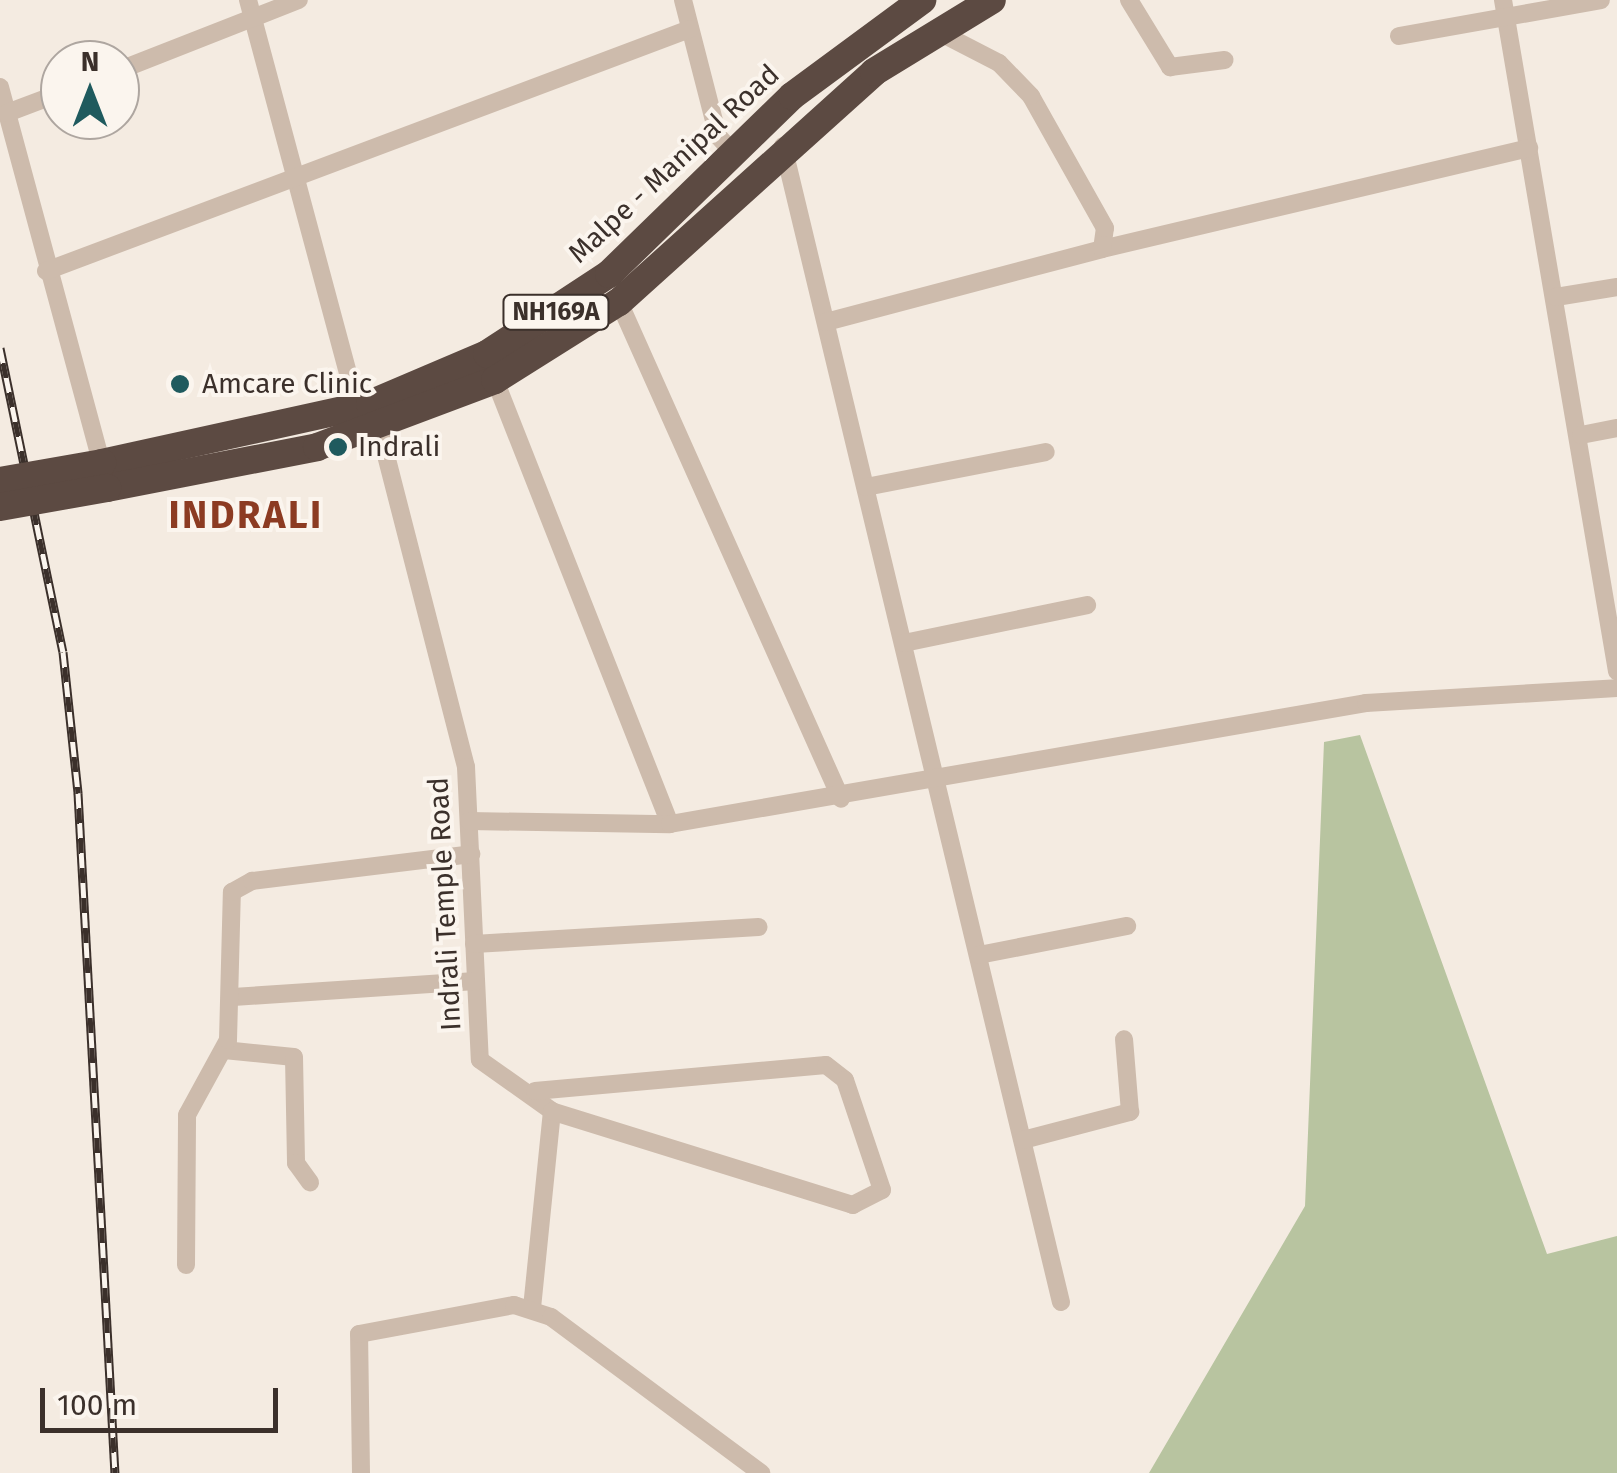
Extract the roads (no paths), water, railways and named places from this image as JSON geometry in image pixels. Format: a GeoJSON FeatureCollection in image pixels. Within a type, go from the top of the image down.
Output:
{"type":"FeatureCollection","features":[{"type":"Feature","properties":{"kind":"highway","name":"Malpe - Manipal Road"},"geometry":{"type":"LineString","coordinates":[[0,481],[104,475],[357,407],[554,331],[792,96],[922,0]]}},
{"type":"Feature","properties":{"kind":"highway","name":"NH169A"},"geometry":{"type":"LineString","coordinates":[[0,507],[104,475],[380,428],[495,380],[554,331],[618,302],[783,146],[935,30],[992,0]]}},
{"type":"Feature","properties":{"kind":"street"},"geometry":{"type":"LineString","coordinates":[[140,61],[250,9],[299,0]]}},
{"type":"Feature","properties":{"kind":"street"},"geometry":{"type":"LineString","coordinates":[[683,0],[718,136],[734,154]]}},
{"type":"Feature","properties":{"kind":"street"},"geometry":{"type":"LineString","coordinates":[[1129,0],[1170,67],[1225,60]]}},
{"type":"Feature","properties":{"kind":"street"},"geometry":{"type":"LineString","coordinates":[[1398,36],[1504,9],[1601,0]]}},
{"type":"Feature","properties":{"kind":"street"},"geometry":{"type":"LineString","coordinates":[[250,9],[273,109],[296,174],[357,407]]}},
{"type":"Feature","properties":{"kind":"street"},"geometry":{"type":"LineString","coordinates":[[1504,9],[1608,572],[1617,670]]}},
{"type":"Feature","properties":{"kind":"street"},"geometry":{"type":"LineString","coordinates":[[46,271],[690,29]]}},
{"type":"Feature","properties":{"kind":"street"},"geometry":{"type":"LineString","coordinates":[[935,30],[999,62],[1031,96],[1105,228],[1102,249]]}},
{"type":"Feature","properties":{"kind":"street"},"geometry":{"type":"LineString","coordinates":[[0,86],[46,271],[104,475]]}},
{"type":"Feature","properties":{"kind":"street"},"geometry":{"type":"LineString","coordinates":[[7,113],[40,101]]}},
{"type":"Feature","properties":{"kind":"street"},"geometry":{"type":"LineString","coordinates":[[783,146],[1061,1302]]}},
{"type":"Feature","properties":{"kind":"street"},"geometry":{"type":"LineString","coordinates":[[826,322],[1102,249],[1529,148]]}},
{"type":"Feature","properties":{"kind":"street"},"geometry":{"type":"LineString","coordinates":[[1556,296],[1617,287]]}},
{"type":"Feature","properties":{"kind":"street"},"geometry":{"type":"LineString","coordinates":[[618,302],[841,798]]}},
{"type":"Feature","properties":{"kind":"street"},"geometry":{"type":"LineString","coordinates":[[495,380],[670,824]]}},
{"type":"Feature","properties":{"kind":"street","name":"Indrali Temple Road"},"geometry":{"type":"LineString","coordinates":[[380,428],[456,705],[469,820],[480,1060],[535,1091],[552,1111]]}},
{"type":"Feature","properties":{"kind":"street"},"geometry":{"type":"LineString","coordinates":[[1581,435],[1617,428]]}},
{"type":"Feature","properties":{"kind":"street"},"geometry":{"type":"LineString","coordinates":[[866,487],[1046,452]]}},
{"type":"Feature","properties":{"kind":"street"},"geometry":{"type":"LineString","coordinates":[[904,643],[1087,605]]}},
{"type":"Feature","properties":{"kind":"street"},"geometry":{"type":"LineString","coordinates":[[469,820],[670,824],[841,798],[937,776],[1366,703],[1617,688]]}},
{"type":"Feature","properties":{"kind":"street"},"geometry":{"type":"LineString","coordinates":[[186,1266],[189,1101],[224,1050],[233,996],[228,900],[240,884],[470,854]]}},
{"type":"Feature","properties":{"kind":"street"},"geometry":{"type":"LineString","coordinates":[[474,944],[758,926]]}},
{"type":"Feature","properties":{"kind":"street"},"geometry":{"type":"LineString","coordinates":[[979,954],[1127,926]]}},
{"type":"Feature","properties":{"kind":"street"},"geometry":{"type":"LineString","coordinates":[[233,996],[475,981]]}},
{"type":"Feature","properties":{"kind":"street"},"geometry":{"type":"LineString","coordinates":[[1023,1140],[1130,1112],[1124,1039]]}},
{"type":"Feature","properties":{"kind":"street"},"geometry":{"type":"LineString","coordinates":[[224,1050],[294,1058],[296,1163],[310,1182]]}},
{"type":"Feature","properties":{"kind":"street"},"geometry":{"type":"LineString","coordinates":[[532,1306],[552,1111],[853,1204],[882,1190],[845,1080],[826,1065],[535,1091]]}},
{"type":"Feature","properties":{"kind":"street"},"geometry":{"type":"LineString","coordinates":[[362,1473],[359,1334],[532,1306],[761,1473]]}},
{"type":"Feature","properties":{"kind":"railway"},"geometry":{"type":"LineString","coordinates":[[0,348],[63,652],[78,793],[115,1473]]}},
{"type":"Feature","properties":{"kind":"place","name":"Amcare Clinic"},"geometry":{"type":"Point","coordinates":[180,384]}},
{"type":"Feature","properties":{"kind":"place","name":"Indrali"},"geometry":{"type":"Point","coordinates":[338,447]}},
{"type":"Feature","properties":{"kind":"district","name":"INDRALI"},"geometry":{"type":"Point","coordinates":[246,516]}}]}
